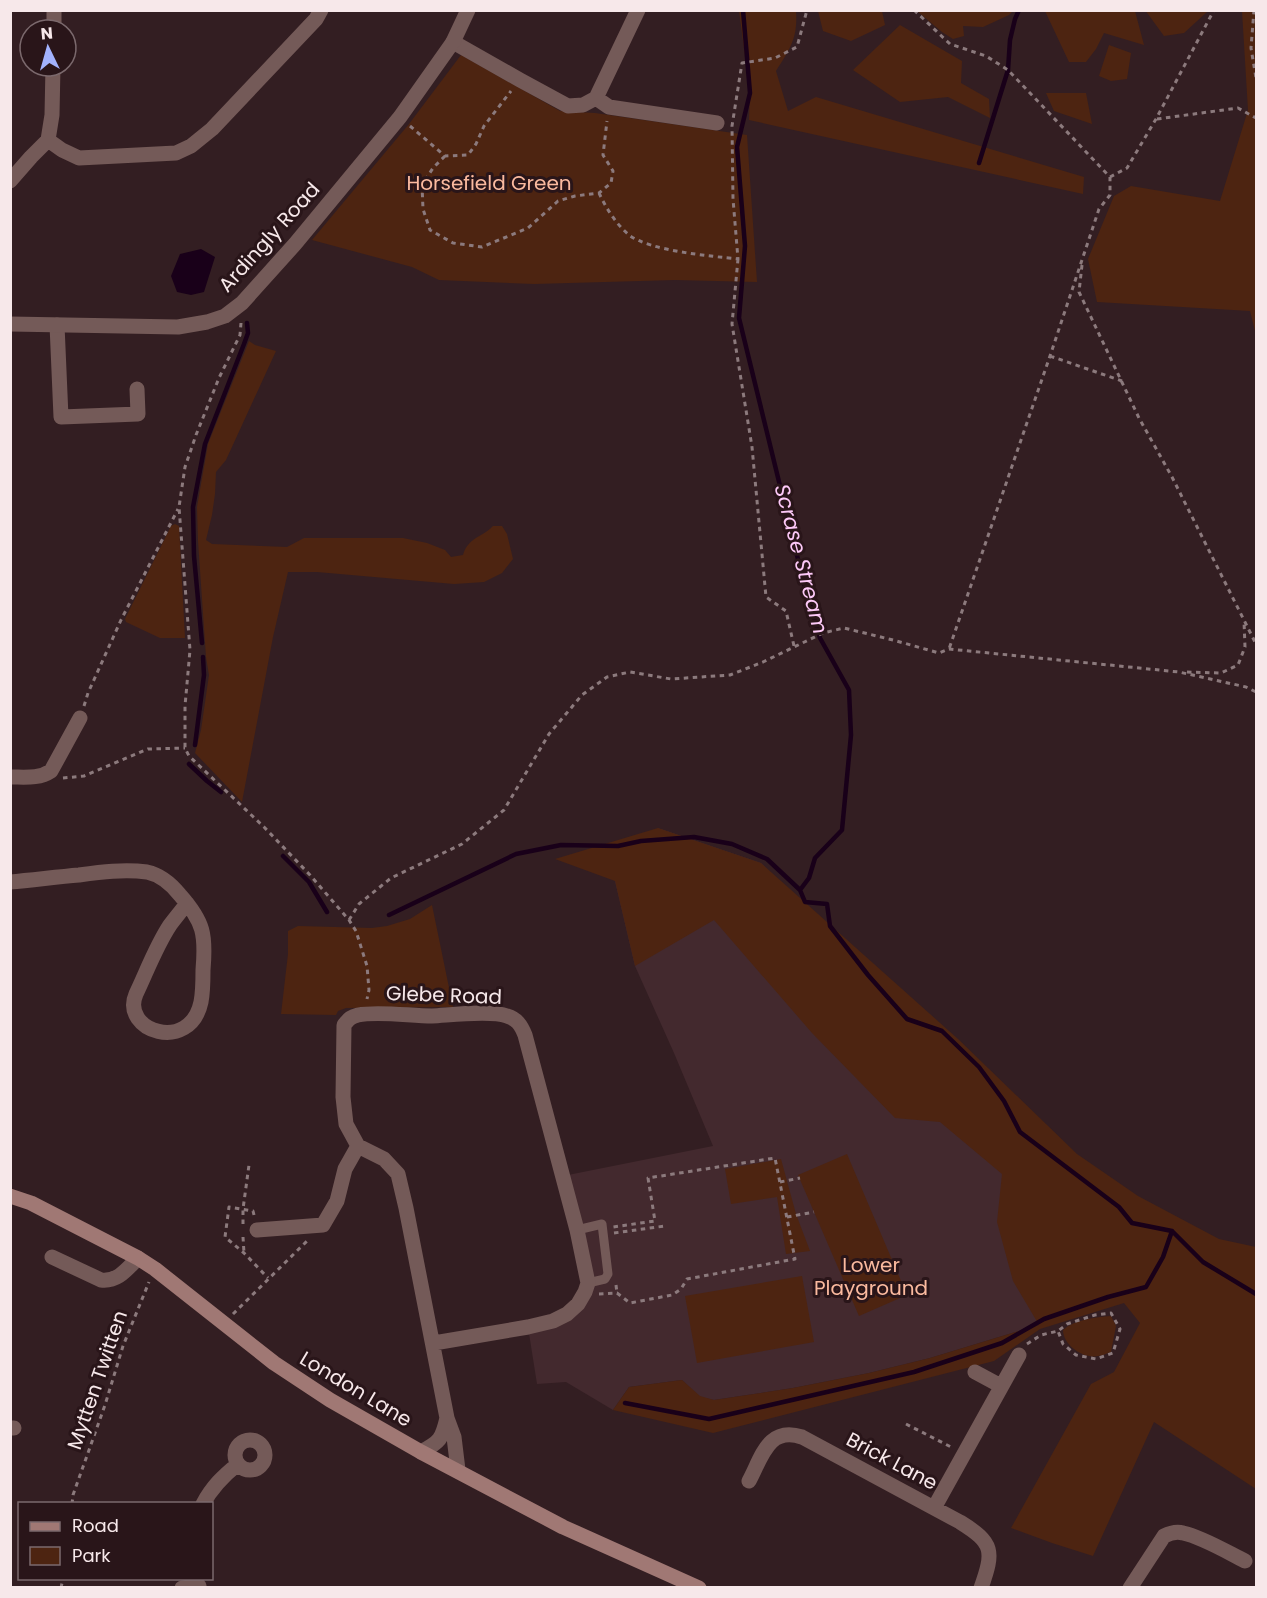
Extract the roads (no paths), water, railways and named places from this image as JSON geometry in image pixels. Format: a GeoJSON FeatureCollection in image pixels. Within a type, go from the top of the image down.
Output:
{"type":"FeatureCollection","features":[{"type":"Feature","properties":{"kind":"main road","name":"London Lane"},"geometry":{"type":"LineString","coordinates":[[10,1196],[31,1203],[138,1258],[274,1363],[330,1401],[562,1527],[699,1587]]}},
{"type":"Feature","properties":{"kind":"street"},"geometry":{"type":"LineString","coordinates":[[48,140],[79,158],[176,153],[213,129],[316,19],[321,10]]}},
{"type":"Feature","properties":{"kind":"street","name":"Ardingly Road"},"geometry":{"type":"LineString","coordinates":[[10,324],[178,327],[225,316],[242,303],[295,244],[400,117],[453,42],[468,10]]}},
{"type":"Feature","properties":{"kind":"street"},"geometry":{"type":"LineString","coordinates":[[453,42],[568,106],[583,105],[596,98],[638,10]]}},
{"type":"Feature","properties":{"kind":"street"},"geometry":{"type":"LineString","coordinates":[[10,181],[48,140],[52,116],[53,78]]}},
{"type":"Feature","properties":{"kind":"street"},"geometry":{"type":"LineString","coordinates":[[596,98],[609,107],[717,123]]}},
{"type":"Feature","properties":{"kind":"street"},"geometry":{"type":"LineString","coordinates":[[57,325],[61,417],[138,414],[137,389]]}},
{"type":"Feature","properties":{"kind":"street"},"geometry":{"type":"LineString","coordinates":[[10,777],[45,776],[51,771],[80,718]]}},
{"type":"Feature","properties":{"kind":"street"},"geometry":{"type":"LineString","coordinates":[[10,882],[117,871],[150,873],[173,886],[187,903],[196,914],[201,927],[205,945],[201,1001],[197,1016],[182,1030],[170,1033],[158,1032],[147,1027],[137,1018],[134,1000],[154,953],[187,903]]}},
{"type":"Feature","properties":{"kind":"street","name":"Glebe Road"},"geometry":{"type":"LineString","coordinates":[[358,1146],[346,1124],[345,1115],[344,1025],[350,1018],[361,1014],[431,1016],[494,1014],[505,1015],[516,1020],[525,1035],[577,1230],[587,1288]]}},
{"type":"Feature","properties":{"kind":"street"},"geometry":{"type":"LineString","coordinates":[[257,1230],[323,1225],[337,1201],[345,1169],[358,1146],[384,1159],[398,1174],[434,1343],[447,1418],[454,1437],[458,1470]]}},
{"type":"Feature","properties":{"kind":"street"},"geometry":{"type":"LineString","coordinates":[[52,1257],[101,1280],[109,1281],[117,1278],[138,1258]]}},
{"type":"Feature","properties":{"kind":"street"},"geometry":{"type":"LineString","coordinates":[[434,1343],[553,1321],[567,1314],[578,1304],[587,1288]]}},
{"type":"Feature","properties":{"kind":"street"},"geometry":{"type":"LineString","coordinates":[[934,1508],[1019,1355]]}},
{"type":"Feature","properties":{"kind":"street"},"geometry":{"type":"LineString","coordinates":[[975,1372],[1001,1386]]}},
{"type":"Feature","properties":{"kind":"street"},"geometry":{"type":"LineString","coordinates":[[421,1452],[435,1444],[443,1433],[447,1418]]}},
{"type":"Feature","properties":{"kind":"street","name":"Brick Lane"},"geometry":{"type":"LineString","coordinates":[[749,1481],[771,1441],[787,1434],[794,1435],[976,1532],[985,1541],[990,1552],[989,1565],[981,1587]]}},
{"type":"Feature","properties":{"kind":"street"},"geometry":{"type":"LineString","coordinates":[[204,1502],[221,1478],[238,1464]]}},
{"type":"Feature","properties":{"kind":"street"},"geometry":{"type":"LineString","coordinates":[[1130,1587],[1164,1536],[1173,1533],[1183,1533],[1219,1547],[1245,1561]]}},
{"type":"Feature","properties":{"kind":"street"},"geometry":{"type":"LineString","coordinates":[[182,1587],[199,1584]]}},
{"type":"Feature","properties":{"kind":"lane"},"geometry":{"type":"LineString","coordinates":[[577,1230],[602,1224],[608,1274],[605,1279],[587,1288]]}},
{"type":"Feature","properties":{"kind":"waterway","name":"Scrase Stream"},"geometry":{"type":"LineString","coordinates":[[743,10],[750,93],[737,147],[745,246],[739,318],[804,584],[820,638],[849,690],[851,735],[842,830],[815,858],[809,878],[800,890],[805,902],[827,904],[830,926],[868,975],[907,1019],[942,1031],[979,1067],[1004,1101],[1020,1132],[1119,1207],[1132,1223],[1172,1231],[1203,1262],[1256,1294]]}},
{"type":"Feature","properties":{"kind":"waterway"},"geometry":{"type":"LineString","coordinates":[[979,163],[1008,70],[1010,40],[1019,10]]}},
{"type":"Feature","properties":{"kind":"waterway"},"geometry":{"type":"LineString","coordinates":[[202,643],[194,556],[193,507],[205,444],[248,333],[247,323]]}},
{"type":"Feature","properties":{"kind":"waterway"},"geometry":{"type":"LineString","coordinates":[[195,745],[204,675],[203,657]]}},
{"type":"Feature","properties":{"kind":"waterway"},"geometry":{"type":"LineString","coordinates":[[189,764],[221,792]]}},
{"type":"Feature","properties":{"kind":"waterway"},"geometry":{"type":"LineString","coordinates":[[389,915],[516,854],[561,845],[618,846],[641,841],[694,837],[732,844],[767,859],[800,890]]}},
{"type":"Feature","properties":{"kind":"waterway"},"geometry":{"type":"LineString","coordinates":[[283,856],[309,882],[327,912]]}},
{"type":"Feature","properties":{"kind":"waterway"},"geometry":{"type":"LineString","coordinates":[[625,1403],[709,1419],[914,1372],[1002,1343],[1044,1319],[1108,1297],[1146,1287],[1163,1257],[1172,1231]]}},
{"type":"Feature","properties":{"kind":"park label","name":"Horsefield Green"},"geometry":{"type":"Point","coordinates":[489,183]}},
{"type":"Feature","properties":{"kind":"park label","name":"Lower Playground"},"geometry":{"type":"Point","coordinates":[871,1276]}}]}
